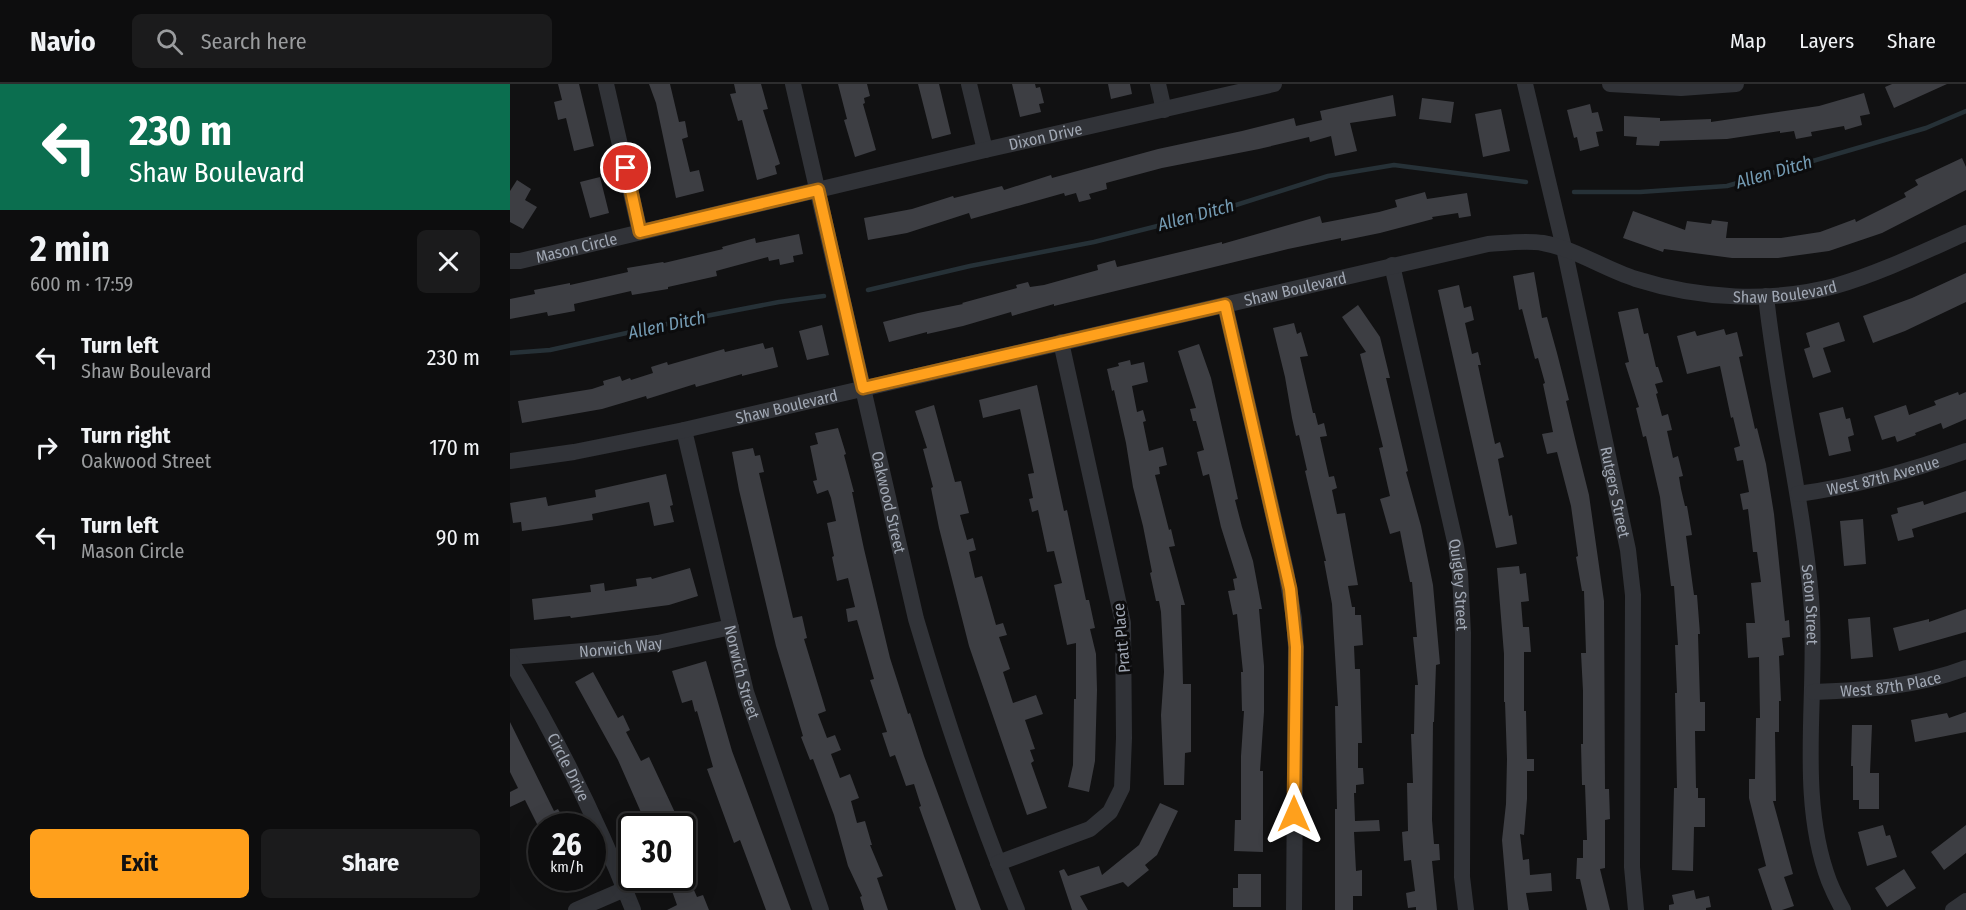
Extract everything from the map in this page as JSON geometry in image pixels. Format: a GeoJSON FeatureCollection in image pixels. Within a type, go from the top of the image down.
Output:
{"type":"FeatureCollection","features":[{"type":"Feature","properties":{"kind":"street"},"geometry":{"type":"LineString","coordinates":[[606,84],[640,232]]}},
{"type":"Feature","properties":{"kind":"street","name":"Oakwood Street"},"geometry":{"type":"LineString","coordinates":[[794,84],[916,619],[935,682],[998,863],[1017,910]]}},
{"type":"Feature","properties":{"kind":"street"},"geometry":{"type":"LineString","coordinates":[[969,84],[985,150]]}},
{"type":"Feature","properties":{"kind":"street"},"geometry":{"type":"LineString","coordinates":[[1158,84],[1164,110]]}},
{"type":"Feature","properties":{"kind":"street","name":"Dixon Drive"},"geometry":{"type":"LineString","coordinates":[[818,190],[1274,84]]}},
{"type":"Feature","properties":{"kind":"street","name":"Rutgers Street"},"geometry":{"type":"LineString","coordinates":[[1525,84],[1564,248],[1621,513],[1630,572],[1633,595],[1634,667],[1632,867],[1636,910]]}},
{"type":"Feature","properties":{"kind":"street"},"geometry":{"type":"LineString","coordinates":[[1610,84],[1680,88],[1736,84]]}},
{"type":"Feature","properties":{"kind":"street","name":"Mason Circle"},"geometry":{"type":"LineString","coordinates":[[510,261],[520,261],[818,190]]}},
{"type":"Feature","properties":{"kind":"street","name":"Shaw Boulevard"},"geometry":{"type":"LineString","coordinates":[[510,461],[574,452],[684,430],[1488,244],[1542,243],[1564,248],[1614,271],[1660,285],[1718,294],[1766,296],[1833,286],[1872,274],[1966,233]]}},
{"type":"Feature","properties":{"kind":"street","name":"Quigley Street"},"geometry":{"type":"LineString","coordinates":[[1392,265],[1456,546],[1460,574],[1463,633],[1462,877],[1466,910]]}},
{"type":"Feature","properties":{"kind":"street","name":"Seton Street"},"geometry":{"type":"LineString","coordinates":[[1766,296],[1772,356],[1798,494],[1811,600],[1813,692],[1811,772],[1815,826],[1829,882],[1843,910]]}},
{"type":"Feature","properties":{"kind":"street"},"geometry":{"type":"LineString","coordinates":[[1225,305],[1286,571],[1294,618],[1296,647],[1294,910]]}},
{"type":"Feature","properties":{"kind":"street","name":"Pratt Place"},"geometry":{"type":"LineString","coordinates":[[998,863],[1090,829],[1110,812],[1122,788],[1123,623],[1061,342]]}},
{"type":"Feature","properties":{"kind":"street","name":"Norwich Street"},"geometry":{"type":"LineString","coordinates":[[684,430],[746,692],[821,910]]}},
{"type":"Feature","properties":{"kind":"street","name":"West 87th Avenue"},"geometry":{"type":"LineString","coordinates":[[1798,494],[1890,476],[1966,451]]}},
{"type":"Feature","properties":{"kind":"street","name":"Norwich Way"},"geometry":{"type":"LineString","coordinates":[[510,658],[658,643],[731,627]]}},
{"type":"Feature","properties":{"kind":"street","name":"Circle Drive"},"geometry":{"type":"LineString","coordinates":[[510,658],[574,774],[618,874]]}},
{"type":"Feature","properties":{"kind":"street","name":"West 87th Place"},"geometry":{"type":"LineString","coordinates":[[1813,692],[1909,685],[1966,668]]}},
{"type":"Feature","properties":{"kind":"street"},"geometry":{"type":"LineString","coordinates":[[576,910],[623,891]]}},
{"type":"Feature","properties":{"kind":"street","name":"Circle Drive"},"geometry":{"type":"LineString","coordinates":[[625,891],[633,910]]}},
{"type":"Feature","properties":{"kind":"street"},"geometry":{"type":"LineString","coordinates":[[1953,910],[1966,901]]}},
{"type":"Feature","properties":{"kind":"building"},"geometry":{"type":"Polygon","coordinates":[[[558,84],[579,84],[594,146],[574,151],[566,118],[558,120],[554,102],[562,100],[558,84]]]}},
{"type":"Feature","properties":{"kind":"building"},"geometry":{"type":"Polygon","coordinates":[[[649,84],[670,84],[679,122],[685,121],[688,137],[682,139],[690,172],[699,170],[704,191],[676,198],[656,103],[649,84]]]}},
{"type":"Feature","properties":{"kind":"building"},"geometry":{"type":"Polygon","coordinates":[[[734,84],[761,84],[768,109],[763,110],[780,164],[775,166],[777,174],[757,180],[742,120],[738,121],[730,94],[736,93],[734,84]]]}},
{"type":"Feature","properties":{"kind":"building"},"geometry":{"type":"Polygon","coordinates":[[[838,84],[867,84],[870,96],[864,98],[865,103],[863,104],[876,150],[855,157],[844,120],[847,119],[838,84]]]}},
{"type":"Feature","properties":{"kind":"building"},"geometry":{"type":"Polygon","coordinates":[[[918,84],[939,84],[951,134],[932,139],[918,84]]]}},
{"type":"Feature","properties":{"kind":"building"},"geometry":{"type":"Polygon","coordinates":[[[1012,84],[1035,84],[1036,88],[1040,87],[1044,103],[1039,104],[1041,112],[1020,117],[1012,84]]]}},
{"type":"Feature","properties":{"kind":"building"},"geometry":{"type":"Polygon","coordinates":[[[1108,84],[1130,84],[1132,94],[1111,99],[1108,84]]]}},
{"type":"Feature","properties":{"kind":"building"},"geometry":{"type":"Polygon","coordinates":[[[1892,84],[1947,84],[1894,108],[1885,87],[1892,84]]]}},
{"type":"Feature","properties":{"kind":"building"},"geometry":{"type":"Polygon","coordinates":[[[1864,93],[1870,114],[1860,116],[1862,125],[1845,130],[1844,126],[1811,132],[1812,136],[1796,139],[1794,131],[1780,133],[1780,131],[1727,139],[1660,141],[1659,146],[1636,145],[1637,137],[1624,136],[1624,116],[1660,118],[1660,121],[1711,119],[1711,122],[1819,106],[1864,93]]]}},
{"type":"Feature","properties":{"kind":"building"},"geometry":{"type":"Polygon","coordinates":[[[1393,95],[1396,116],[1350,123],[1357,151],[1335,156],[1331,136],[1310,142],[1309,137],[1162,168],[1106,183],[1107,189],[1089,194],[1091,199],[1079,202],[1076,193],[1065,196],[1064,193],[971,219],[969,213],[907,233],[868,240],[864,218],[912,209],[953,196],[954,198],[1002,186],[1004,190],[1051,175],[1052,178],[1158,149],[1294,118],[1296,126],[1322,120],[1320,111],[1393,95]]]}},
{"type":"Feature","properties":{"kind":"building"},"geometry":{"type":"Polygon","coordinates":[[[1422,98],[1454,102],[1451,123],[1419,119],[1422,98]]]}},
{"type":"Feature","properties":{"kind":"building"},"geometry":{"type":"Polygon","coordinates":[[[1590,104],[1592,113],[1598,112],[1603,131],[1596,132],[1599,146],[1580,151],[1567,110],[1590,104]]]}},
{"type":"Feature","properties":{"kind":"building"},"geometry":{"type":"Polygon","coordinates":[[[1501,109],[1510,151],[1483,157],[1475,114],[1501,109]]]}},
{"type":"Feature","properties":{"kind":"building"},"geometry":{"type":"Polygon","coordinates":[[[1962,158],[1966,167],[1966,190],[1882,233],[1829,251],[1778,258],[1732,258],[1664,249],[1663,252],[1623,238],[1633,211],[1685,230],[1687,221],[1711,224],[1712,220],[1728,222],[1726,238],[1781,238],[1820,232],[1855,219],[1856,222],[1906,197],[1904,193],[1918,185],[1915,180],[1962,158]]]}},
{"type":"Feature","properties":{"kind":"building"},"geometry":{"type":"Polygon","coordinates":[[[600,177],[609,213],[590,218],[580,182],[600,177]]]}},
{"type":"Feature","properties":{"kind":"building"},"geometry":{"type":"Polygon","coordinates":[[[517,180],[531,189],[525,200],[537,207],[523,229],[510,222],[510,191],[517,180]]]}},
{"type":"Feature","properties":{"kind":"building"},"geometry":{"type":"Polygon","coordinates":[[[1425,192],[1427,199],[1467,193],[1471,216],[1459,218],[1458,213],[1432,217],[1433,219],[1380,233],[1288,249],[1012,316],[1011,312],[963,326],[889,342],[883,322],[963,304],[1017,288],[1016,285],[1028,282],[1030,287],[1044,285],[1098,270],[1097,265],[1115,260],[1117,267],[1222,242],[1222,244],[1320,216],[1322,223],[1379,212],[1397,207],[1395,200],[1425,192]]]}},
{"type":"Feature","properties":{"kind":"building"},"geometry":{"type":"Polygon","coordinates":[[[799,234],[803,254],[793,256],[794,262],[780,265],[779,259],[769,261],[768,257],[716,271],[717,276],[668,287],[668,289],[632,295],[631,291],[574,304],[575,311],[548,316],[547,312],[510,319],[510,299],[535,294],[534,290],[570,283],[570,285],[628,272],[627,268],[664,263],[723,249],[722,247],[755,238],[756,243],[799,234]]]}},
{"type":"Feature","properties":{"kind":"building"},"geometry":{"type":"Polygon","coordinates":[[[1534,272],[1542,318],[1547,317],[1569,400],[1566,401],[1589,495],[1604,601],[1605,789],[1609,789],[1610,819],[1605,820],[1605,868],[1600,869],[1610,910],[1587,910],[1580,879],[1576,879],[1577,858],[1583,858],[1583,840],[1587,840],[1581,744],[1583,744],[1583,691],[1581,653],[1586,653],[1584,591],[1582,591],[1576,557],[1578,556],[1571,506],[1557,452],[1547,454],[1542,434],[1553,432],[1543,384],[1545,383],[1538,358],[1535,359],[1522,309],[1519,310],[1513,276],[1534,272]]]}},
{"type":"Feature","properties":{"kind":"building"},"geometry":{"type":"Polygon","coordinates":[[[1966,273],[1966,302],[1905,331],[1873,343],[1863,316],[1912,298],[1966,273]]]}},
{"type":"Feature","properties":{"kind":"building"},"geometry":{"type":"Polygon","coordinates":[[[1459,285],[1464,308],[1471,306],[1474,320],[1465,323],[1472,354],[1478,352],[1481,365],[1478,365],[1495,444],[1500,442],[1504,457],[1498,459],[1517,544],[1496,548],[1438,290],[1459,285]]]}},
{"type":"Feature","properties":{"kind":"building"},"geometry":{"type":"Polygon","coordinates":[[[1358,305],[1380,337],[1390,378],[1386,378],[1408,471],[1406,472],[1421,526],[1433,585],[1440,664],[1436,665],[1433,722],[1432,820],[1434,844],[1439,844],[1440,860],[1432,861],[1437,910],[1408,908],[1406,893],[1415,891],[1411,860],[1404,861],[1402,832],[1408,831],[1407,783],[1413,783],[1411,734],[1414,734],[1415,685],[1418,685],[1413,637],[1417,637],[1412,582],[1410,582],[1400,531],[1390,534],[1380,499],[1390,496],[1379,448],[1383,447],[1360,354],[1366,352],[1342,317],[1358,305]]]}},
{"type":"Feature","properties":{"kind":"building"},"geometry":{"type":"Polygon","coordinates":[[[1638,308],[1644,334],[1648,333],[1656,367],[1658,367],[1663,382],[1655,384],[1658,393],[1656,394],[1662,416],[1668,414],[1672,430],[1667,431],[1673,458],[1678,456],[1683,476],[1679,477],[1692,535],[1686,536],[1694,595],[1697,595],[1700,634],[1698,634],[1700,702],[1705,702],[1705,731],[1695,731],[1696,788],[1698,788],[1698,798],[1705,798],[1705,827],[1694,827],[1693,871],[1672,870],[1674,788],[1677,788],[1675,645],[1678,645],[1674,586],[1671,586],[1660,497],[1646,436],[1643,437],[1636,408],[1639,407],[1625,363],[1629,362],[1618,312],[1638,308]]]}},
{"type":"Feature","properties":{"kind":"building"},"geometry":{"type":"Polygon","coordinates":[[[1839,322],[1845,341],[1823,348],[1831,372],[1813,378],[1804,349],[1810,347],[1806,333],[1839,322]]]}},
{"type":"Feature","properties":{"kind":"building"},"geometry":{"type":"Polygon","coordinates":[[[1294,323],[1297,334],[1301,332],[1308,356],[1300,357],[1313,413],[1315,413],[1318,425],[1324,423],[1327,436],[1320,437],[1329,477],[1334,476],[1337,488],[1332,490],[1337,514],[1345,513],[1358,585],[1348,586],[1352,607],[1355,607],[1355,615],[1361,615],[1363,645],[1354,646],[1355,669],[1360,669],[1362,743],[1358,743],[1358,768],[1363,768],[1364,784],[1356,785],[1356,793],[1354,793],[1355,821],[1379,820],[1380,831],[1354,832],[1356,871],[1362,870],[1362,896],[1353,896],[1353,910],[1335,910],[1335,809],[1337,809],[1335,706],[1338,706],[1332,604],[1324,561],[1326,561],[1305,471],[1307,470],[1299,435],[1296,436],[1273,328],[1294,323]]]}},
{"type":"Feature","properties":{"kind":"building"},"geometry":{"type":"Polygon","coordinates":[[[822,325],[829,355],[807,360],[799,331],[822,325]]]}},
{"type":"Feature","properties":{"kind":"building"},"geometry":{"type":"Polygon","coordinates":[[[1724,329],[1726,335],[1737,332],[1743,356],[1739,357],[1755,429],[1757,428],[1766,464],[1774,514],[1785,621],[1789,620],[1790,637],[1782,638],[1784,655],[1779,656],[1781,701],[1779,701],[1779,732],[1775,732],[1776,801],[1773,801],[1793,874],[1784,877],[1794,906],[1782,910],[1772,910],[1758,869],[1766,866],[1749,798],[1749,779],[1755,779],[1756,718],[1760,718],[1759,657],[1748,658],[1746,623],[1755,623],[1751,583],[1761,582],[1757,552],[1753,552],[1748,509],[1743,510],[1740,494],[1749,492],[1743,460],[1737,461],[1734,448],[1740,446],[1733,417],[1731,418],[1720,366],[1687,374],[1677,336],[1695,331],[1697,336],[1724,329]]]}},
{"type":"Feature","properties":{"kind":"building"},"geometry":{"type":"Polygon","coordinates":[[[763,343],[765,349],[773,347],[778,367],[696,387],[695,384],[647,399],[646,396],[602,409],[522,423],[518,401],[592,389],[604,385],[603,381],[620,376],[622,381],[630,378],[631,380],[653,373],[651,367],[667,362],[668,365],[724,349],[725,352],[763,343]]]}},
{"type":"Feature","properties":{"kind":"building"},"geometry":{"type":"Polygon","coordinates":[[[1199,344],[1211,378],[1238,499],[1235,500],[1253,561],[1262,609],[1259,609],[1264,666],[1260,771],[1263,771],[1263,852],[1234,851],[1235,820],[1241,820],[1244,711],[1242,711],[1241,672],[1243,672],[1237,614],[1233,615],[1228,591],[1235,590],[1233,579],[1237,578],[1221,527],[1209,474],[1203,476],[1197,452],[1204,450],[1196,421],[1193,421],[1190,409],[1196,408],[1178,351],[1199,344]]]}},
{"type":"Feature","properties":{"kind":"building"},"geometry":{"type":"Polygon","coordinates":[[[1130,360],[1131,365],[1144,362],[1148,382],[1132,386],[1137,412],[1143,410],[1146,421],[1143,422],[1149,451],[1163,447],[1167,465],[1159,467],[1160,474],[1155,475],[1175,546],[1169,547],[1185,605],[1181,605],[1183,684],[1191,684],[1191,752],[1185,753],[1184,785],[1164,785],[1161,715],[1164,672],[1161,612],[1159,601],[1156,601],[1150,573],[1152,572],[1133,487],[1126,443],[1107,369],[1130,360]]]}},
{"type":"Feature","properties":{"kind":"building"},"geometry":{"type":"Polygon","coordinates":[[[1037,385],[1064,511],[1067,510],[1086,600],[1089,600],[1095,628],[1090,629],[1096,654],[1097,690],[1095,761],[1089,792],[1068,787],[1073,765],[1076,643],[1067,645],[1054,585],[1062,583],[1054,551],[1047,552],[1038,510],[1032,512],[1029,499],[1033,498],[1028,474],[1034,473],[1020,409],[983,418],[979,400],[1037,385]]]}},
{"type":"Feature","properties":{"kind":"building"},"geometry":{"type":"Polygon","coordinates":[[[1958,392],[1959,395],[1966,392],[1966,419],[1943,429],[1941,423],[1897,442],[1895,436],[1882,440],[1874,416],[1906,405],[1909,415],[1936,405],[1934,401],[1958,392]]]}},
{"type":"Feature","properties":{"kind":"building"},"geometry":{"type":"Polygon","coordinates":[[[934,405],[955,482],[961,481],[969,513],[960,515],[967,540],[973,538],[976,550],[969,552],[975,578],[982,576],[996,625],[1003,623],[1007,635],[999,637],[1010,669],[1003,672],[1013,703],[1036,695],[1043,714],[1025,720],[1035,749],[1030,750],[1034,761],[1031,763],[1047,808],[1027,815],[969,646],[939,528],[931,488],[933,487],[923,449],[927,448],[915,411],[934,405]]]}},
{"type":"Feature","properties":{"kind":"building"},"geometry":{"type":"Polygon","coordinates":[[[1843,407],[1846,419],[1850,418],[1854,435],[1848,437],[1851,451],[1829,456],[1819,413],[1843,407]]]}},
{"type":"Feature","properties":{"kind":"building"},"geometry":{"type":"Polygon","coordinates":[[[838,428],[846,454],[844,455],[854,492],[852,492],[864,549],[890,658],[908,714],[910,713],[981,910],[956,910],[919,807],[921,806],[914,784],[906,786],[895,755],[890,757],[882,733],[887,732],[870,680],[874,679],[857,620],[848,622],[846,609],[855,607],[848,578],[837,581],[827,523],[836,521],[828,490],[817,494],[813,481],[817,480],[810,446],[818,444],[815,433],[838,428]]]}},
{"type":"Feature","properties":{"kind":"building"},"geometry":{"type":"Polygon","coordinates":[[[753,448],[755,456],[760,455],[764,472],[759,473],[793,618],[802,616],[807,638],[804,639],[826,711],[818,714],[827,738],[835,735],[841,750],[831,754],[840,778],[850,774],[859,798],[851,801],[857,823],[865,821],[872,845],[870,845],[883,876],[877,878],[888,910],[864,910],[860,897],[862,896],[848,866],[834,815],[813,759],[810,760],[801,737],[803,736],[776,646],[732,452],[753,448]]]}},
{"type":"Feature","properties":{"kind":"building"},"geometry":{"type":"Polygon","coordinates":[[[666,474],[673,505],[670,506],[674,522],[654,526],[649,502],[592,514],[593,520],[557,526],[522,531],[521,522],[513,523],[510,503],[546,497],[548,506],[596,497],[595,490],[666,474]]]}},
{"type":"Feature","properties":{"kind":"building"},"geometry":{"type":"Polygon","coordinates":[[[1966,491],[1966,512],[1912,529],[1914,537],[1898,541],[1891,515],[1898,513],[1897,508],[1923,501],[1924,505],[1966,491]]]}},
{"type":"Feature","properties":{"kind":"building"},"geometry":{"type":"Polygon","coordinates":[[[1863,519],[1866,564],[1844,566],[1840,521],[1863,519]]]}},
{"type":"Feature","properties":{"kind":"building"},"geometry":{"type":"Polygon","coordinates":[[[1519,566],[1520,574],[1526,573],[1529,601],[1521,602],[1523,627],[1529,627],[1531,652],[1524,652],[1524,711],[1526,711],[1527,759],[1534,759],[1534,771],[1527,771],[1524,835],[1520,834],[1523,860],[1529,859],[1530,875],[1551,873],[1552,891],[1526,893],[1529,910],[1508,910],[1502,840],[1507,759],[1504,654],[1497,568],[1519,566]]]}},
{"type":"Feature","properties":{"kind":"building"},"geometry":{"type":"Polygon","coordinates":[[[690,568],[698,596],[669,605],[571,618],[570,616],[534,620],[532,599],[591,592],[590,585],[604,583],[605,591],[637,586],[636,579],[651,577],[652,579],[690,568]]]}},
{"type":"Feature","properties":{"kind":"building"},"geometry":{"type":"Polygon","coordinates":[[[1966,609],[1966,632],[1899,651],[1893,628],[1929,619],[1929,622],[1966,609]]]}},
{"type":"Feature","properties":{"kind":"building"},"geometry":{"type":"Polygon","coordinates":[[[1870,617],[1873,657],[1851,659],[1848,619],[1870,617]]]}},
{"type":"Feature","properties":{"kind":"building"},"geometry":{"type":"Polygon","coordinates":[[[706,661],[732,751],[791,910],[766,910],[740,840],[734,843],[707,769],[713,767],[697,711],[695,712],[692,700],[682,703],[672,671],[706,661]]]}},
{"type":"Feature","properties":{"kind":"building"},"geometry":{"type":"Polygon","coordinates":[[[593,672],[618,718],[623,715],[630,730],[626,732],[641,761],[649,757],[675,813],[641,813],[618,760],[575,682],[593,672]]]}},
{"type":"Feature","properties":{"kind":"building"},"geometry":{"type":"Polygon","coordinates":[[[1966,712],[1966,732],[1915,742],[1911,720],[1947,713],[1949,718],[1966,712]]]}},
{"type":"Feature","properties":{"kind":"building"},"geometry":{"type":"Polygon","coordinates":[[[510,722],[554,811],[558,809],[560,813],[532,813],[525,800],[510,807],[510,792],[518,788],[510,772],[510,722]]]}},
{"type":"Feature","properties":{"kind":"building"},"geometry":{"type":"Polygon","coordinates":[[[1852,725],[1872,725],[1870,773],[1879,773],[1879,809],[1859,809],[1859,800],[1853,800],[1852,725]]]}},
{"type":"Feature","properties":{"kind":"building"},"geometry":{"type":"Polygon","coordinates":[[[1160,803],[1178,811],[1157,855],[1145,865],[1149,870],[1128,887],[1123,882],[1080,896],[1088,910],[1072,910],[1059,871],[1064,869],[1068,876],[1099,866],[1102,875],[1139,845],[1160,803]]]}},
{"type":"Feature","properties":{"kind":"building"},"geometry":{"type":"Polygon","coordinates":[[[1883,825],[1886,836],[1890,835],[1897,857],[1867,866],[1858,832],[1883,825]]]}},
{"type":"Feature","properties":{"kind":"building"},"geometry":{"type":"Polygon","coordinates":[[[1966,825],[1966,853],[1944,870],[1931,852],[1966,825]]]}},
{"type":"Feature","properties":{"kind":"building"},"geometry":{"type":"Polygon","coordinates":[[[1904,869],[1916,888],[1887,907],[1875,888],[1904,869]]]}},
{"type":"Feature","properties":{"kind":"building"},"geometry":{"type":"Polygon","coordinates":[[[1238,874],[1261,874],[1261,907],[1233,907],[1233,888],[1238,888],[1238,874]]]}},
{"type":"Feature","properties":{"kind":"building"},"geometry":{"type":"Polygon","coordinates":[[[1694,890],[1696,899],[1709,896],[1711,907],[1706,910],[1669,910],[1669,905],[1674,904],[1672,895],[1694,890]]]}},
{"type":"Feature","properties":{"kind":"building"},"geometry":{"type":"Polygon","coordinates":[[[672,891],[694,891],[697,897],[703,895],[709,910],[667,910],[677,905],[672,891]]]}},
{"type":"Feature","properties":{"kind":"waterway","name":"Allen Ditch"},"geometry":{"type":"LineString","coordinates":[[1574,192],[1640,192],[1727,186],[1926,128],[1966,111]]}},
{"type":"Feature","properties":{"kind":"waterway","name":"Allen Ditch"},"geometry":{"type":"LineString","coordinates":[[868,290],[970,266],[1094,242],[1217,211],[1328,176],[1394,165],[1526,182]]}},
{"type":"Feature","properties":{"kind":"waterway","name":"Allen Ditch"},"geometry":{"type":"LineString","coordinates":[[510,353],[550,350],[685,320],[824,296]]}},
{"type":"Feature","properties":{"kind":"route"},"geometry":{"type":"LineString","coordinates":[[626,168],[640,232],[818,190],[863,388],[902,381],[1225,305],[1290,589],[1294,618],[1296,647],[1294,814]]}}]}
